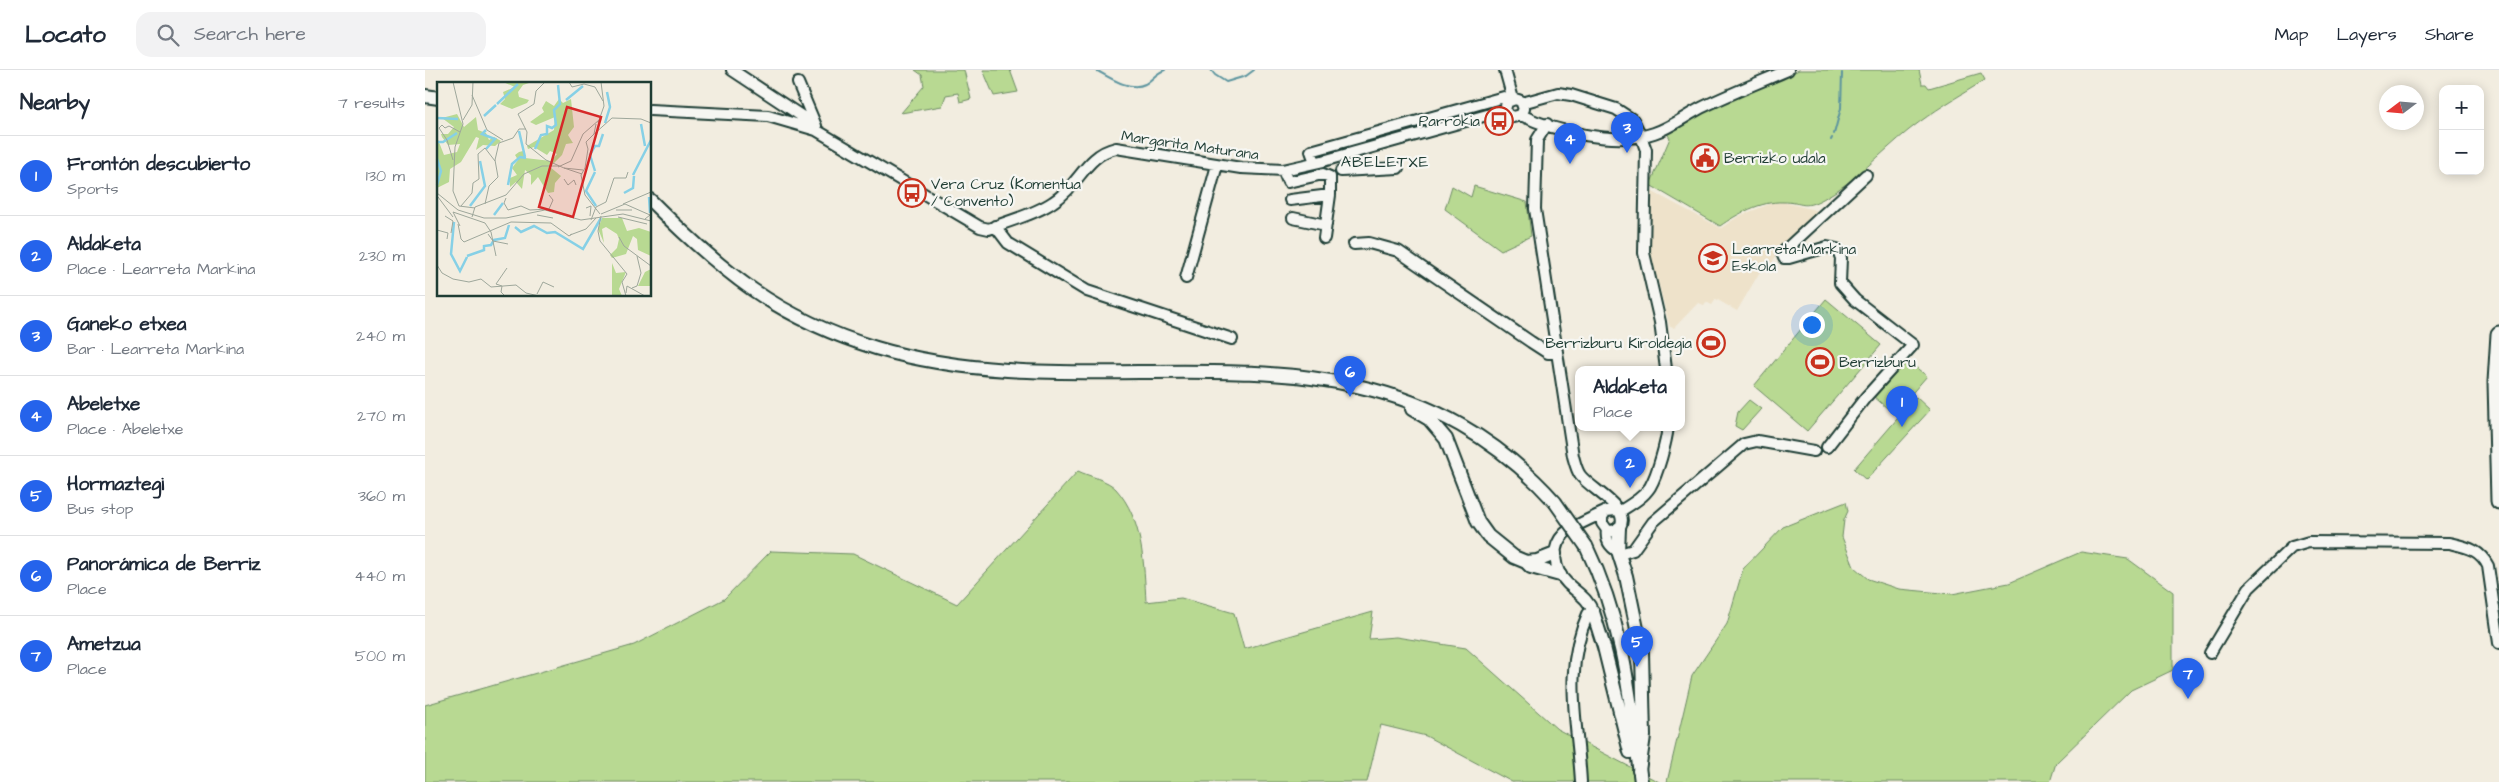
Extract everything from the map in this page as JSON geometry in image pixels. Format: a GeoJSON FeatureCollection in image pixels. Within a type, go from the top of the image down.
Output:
{"type":"FeatureCollection","features":[{"type":"Feature","properties":{"kind":"highway"},"geometry":{"type":"LineString","coordinates":[[2499,334],[2496,382],[2499,501]]}},
{"type":"Feature","properties":{"kind":"main road"},"geometry":{"type":"LineString","coordinates":[[651,198],[660,211]]}},
{"type":"Feature","properties":{"kind":"main road"},"geometry":{"type":"LineString","coordinates":[[651,201],[720,267],[765,300],[819,328],[879,349],[932,361],[1016,372],[1108,373],[1223,370],[1302,376],[1372,390],[1419,404],[1471,430],[1520,466],[1555,502],[1585,546],[1607,593],[1617,625],[1629,684],[1639,778]]}},
{"type":"Feature","properties":{"kind":"main road"},"geometry":{"type":"LineString","coordinates":[[1372,390],[1385,399],[1418,412],[1439,428],[1446,439],[1463,479],[1475,515],[1482,528],[1504,552],[1526,562],[1531,567],[1561,575]]}},
{"type":"Feature","properties":{"kind":"main road"},"geometry":{"type":"LineString","coordinates":[[1613,528],[1626,576],[1642,653],[1644,736],[1639,778]]}},
{"type":"Feature","properties":{"kind":"main road"},"geometry":{"type":"LineString","coordinates":[[1526,562],[1537,561],[1555,554]]}},
{"type":"Feature","properties":{"kind":"main road"},"geometry":{"type":"LineString","coordinates":[[1593,612],[1639,778]]}},
{"type":"Feature","properties":{"kind":"street"},"geometry":{"type":"LineString","coordinates":[[732,70],[809,121],[817,130]]}},
{"type":"Feature","properties":{"kind":"street"},"geometry":{"type":"LineString","coordinates":[[1505,70],[1515,101]]}},
{"type":"Feature","properties":{"kind":"street"},"geometry":{"type":"LineString","coordinates":[[1666,366],[1660,322],[1643,253],[1646,150],[1642,139],[1640,136],[1633,120],[1616,109],[1571,95],[1558,93],[1506,104],[1505,110],[1513,118],[1521,115],[1590,136],[1610,138],[1640,136],[1663,128],[1705,106],[1788,70]]}},
{"type":"Feature","properties":{"kind":"street"},"geometry":{"type":"LineString","coordinates":[[799,83],[817,130]]}},
{"type":"Feature","properties":{"kind":"street"},"geometry":{"type":"LineString","coordinates":[[768,116],[774,106],[769,94]]}},
{"type":"Feature","properties":{"kind":"street"},"geometry":{"type":"LineString","coordinates":[[1299,167],[1311,151],[1504,97],[1515,101],[1524,109],[1521,115]]}},
{"type":"Feature","properties":{"kind":"street"},"geometry":{"type":"LineString","coordinates":[[651,110],[768,116],[817,130],[980,227],[989,229],[995,226],[1008,243],[1087,291],[1232,339]]}},
{"type":"Feature","properties":{"kind":"street"},"geometry":{"type":"LineString","coordinates":[[788,121],[793,116],[792,110]]}},
{"type":"Feature","properties":{"kind":"street","name":"Margarita Maturana"},"geometry":{"type":"LineString","coordinates":[[995,226],[1051,203],[1071,187],[1099,153],[1107,150],[1116,148],[1258,170],[1283,170],[1505,110]]}},
{"type":"Feature","properties":{"kind":"street"},"geometry":{"type":"LineString","coordinates":[[1535,120],[1537,140],[1535,209],[1576,468],[1581,476],[1616,508],[1623,520],[1613,528],[1583,524]]}},
{"type":"Feature","properties":{"kind":"street"},"geometry":{"type":"LineString","coordinates":[[1537,140],[1547,124]]}},
{"type":"Feature","properties":{"kind":"street"},"geometry":{"type":"LineString","coordinates":[[1646,150],[1663,128]]}},
{"type":"Feature","properties":{"kind":"street"},"geometry":{"type":"LineString","coordinates":[[1311,151],[1315,162]]}},
{"type":"Feature","properties":{"kind":"street"},"geometry":{"type":"LineString","coordinates":[[1186,278],[1217,164]]}},
{"type":"Feature","properties":{"kind":"street"},"geometry":{"type":"LineString","coordinates":[[1341,171],[1398,168]]}},
{"type":"Feature","properties":{"kind":"street"},"geometry":{"type":"LineString","coordinates":[[1283,170],[1288,182],[1327,174],[1329,177],[1330,195],[1324,238]]}},
{"type":"Feature","properties":{"kind":"street"},"geometry":{"type":"LineString","coordinates":[[1827,447],[1865,398],[1913,345],[1855,300],[1839,283],[1841,258],[1837,249],[1827,247],[1789,258],[1784,258],[1782,253],[1866,175]]}},
{"type":"Feature","properties":{"kind":"street"},"geometry":{"type":"LineString","coordinates":[[1290,200],[1330,195]]}},
{"type":"Feature","properties":{"kind":"street"},"geometry":{"type":"LineString","coordinates":[[1293,218],[1327,225]]}},
{"type":"Feature","properties":{"kind":"street"},"geometry":{"type":"LineString","coordinates":[[1354,244],[1369,243],[1398,251],[1531,342],[1548,352],[1557,353]]}},
{"type":"Feature","properties":{"kind":"street"},"geometry":{"type":"LineString","coordinates":[[1581,782],[1573,708],[1573,686],[1579,639],[1588,614],[1593,612],[1590,603],[1561,575],[1556,566],[1555,554],[1557,544],[1564,533],[1605,512],[1637,500],[1650,487],[1667,431]]}},
{"type":"Feature","properties":{"kind":"street"},"geometry":{"type":"LineString","coordinates":[[1626,576],[1635,546],[1653,522],[1744,444],[1757,441],[1814,451]]}},
{"type":"Feature","properties":{"kind":"street"},"geometry":{"type":"LineString","coordinates":[[1605,512],[1601,520],[1635,546]]}},
{"type":"Feature","properties":{"kind":"street"},"geometry":{"type":"LineString","coordinates":[[2210,653],[2249,588],[2292,547],[2309,542],[2449,543],[2471,548],[2483,556],[2489,566],[2499,642]]}},
{"type":"Feature","properties":{"kind":"street"},"geometry":{"type":"LineString","coordinates":[[1618,551],[1623,553],[1635,546]]}},
{"type":"Feature","properties":{"kind":"shaded area","name":"Learreta-Markina Eskola"},"geometry":{"type":"Polygon","coordinates":[[[1647,189],[1721,228],[1739,216],[1772,203],[1783,202],[1819,211],[1777,254],[1772,263],[1761,270],[1737,311],[1716,299],[1712,305],[1706,302],[1704,305],[1698,303],[1674,328],[1670,327],[1650,251],[1647,226],[1647,189]]]}},
{"type":"Feature","properties":{"kind":"green space"},"geometry":{"type":"Polygon","coordinates":[[[915,70],[964,70],[971,99],[960,102],[958,93],[946,95],[942,106],[901,113],[924,86],[922,75],[915,70]]]}},
{"type":"Feature","properties":{"kind":"green space"},"geometry":{"type":"Polygon","coordinates":[[[983,70],[1010,70],[1018,92],[994,96],[983,70]]]}},
{"type":"Feature","properties":{"kind":"green space"},"geometry":{"type":"Polygon","coordinates":[[[1799,70],[1919,70],[1922,84],[1926,84],[1929,88],[1981,73],[1985,80],[1918,123],[1835,192],[1811,204],[1775,202],[1766,204],[1742,213],[1720,226],[1650,185],[1670,138],[1666,132],[1692,117],[1799,70]]]}},
{"type":"Feature","properties":{"kind":"green space"},"geometry":{"type":"Polygon","coordinates":[[[1452,186],[1471,197],[1474,186],[1527,202],[1531,236],[1501,250],[1445,209],[1452,186]]]}},
{"type":"Feature","properties":{"kind":"green space","name":"Berrizburu"},"geometry":{"type":"Polygon","coordinates":[[[1826,299],[1881,345],[1807,431],[1754,386],[1826,299]]]}},
{"type":"Feature","properties":{"kind":"green space"},"geometry":{"type":"Polygon","coordinates":[[[1906,360],[1927,376],[1894,414],[1873,396],[1906,360]]]}},
{"type":"Feature","properties":{"kind":"green space"},"geometry":{"type":"Polygon","coordinates":[[[1916,397],[1930,410],[1866,480],[1854,469],[1916,397]]]}},
{"type":"Feature","properties":{"kind":"green space"},"geometry":{"type":"Polygon","coordinates":[[[1749,400],[1761,409],[1742,430],[1735,426],[1738,412],[1749,400]]]}},
{"type":"Feature","properties":{"kind":"green space"},"geometry":{"type":"Polygon","coordinates":[[[1078,471],[1103,481],[1116,489],[1132,514],[1143,557],[1146,602],[1181,598],[1234,613],[1244,649],[1373,612],[1369,639],[1396,637],[1466,648],[1557,729],[1659,782],[1512,782],[1426,736],[1381,725],[1367,782],[425,782],[425,705],[634,645],[724,599],[771,551],[853,554],[957,604],[1078,471]]]}},
{"type":"Feature","properties":{"kind":"green space"},"geometry":{"type":"Polygon","coordinates":[[[1846,502],[1848,511],[1844,520],[1842,537],[1854,567],[1868,579],[1899,589],[1952,594],[2009,583],[2081,552],[2128,559],[2173,592],[2173,670],[2131,690],[2056,763],[2050,782],[1667,782],[1692,676],[1727,624],[1743,569],[1783,527],[1846,502]]]}},
{"type":"Feature","properties":{"kind":"waterway"},"geometry":{"type":"LineString","coordinates":[[1096,70],[1113,80],[1133,86],[1145,84],[1159,72],[1165,70]]}},
{"type":"Feature","properties":{"kind":"waterway"},"geometry":{"type":"LineString","coordinates":[[1211,70],[1226,82],[1246,76],[1254,70]]}},
{"type":"Feature","properties":{"kind":"waterway"},"geometry":{"type":"LineString","coordinates":[[1834,134],[1841,108],[1842,73]]}},
{"type":"Feature","properties":{"kind":"place","name":"Parrokia"},"geometry":{"type":"Point","coordinates":[1499,121]}},
{"type":"Feature","properties":{"kind":"place","name":"Ganeko etxea"},"geometry":{"type":"Point","coordinates":[1627,153]}},
{"type":"Feature","properties":{"kind":"place","name":"Berrizko udala"},"geometry":{"type":"Point","coordinates":[1705,158]}},
{"type":"Feature","properties":{"kind":"place","name":"Abeletxe"},"geometry":{"type":"Point","coordinates":[1570,164]}},
{"type":"Feature","properties":{"kind":"place","name":"Vera Cruz (Komentua / Convento)"},"geometry":{"type":"Point","coordinates":[912,193]}},
{"type":"Feature","properties":{"kind":"place","name":"Learreta-Markina Eskola"},"geometry":{"type":"Point","coordinates":[1713,258]}},
{"type":"Feature","properties":{"kind":"place","name":"Berrizburu Kiroldegia"},"geometry":{"type":"Point","coordinates":[1711,343]}},
{"type":"Feature","properties":{"kind":"place","name":"Berrizburu"},"geometry":{"type":"Point","coordinates":[1820,362]}},
{"type":"Feature","properties":{"kind":"place","name":"Panorámica de Berriz"},"geometry":{"type":"Point","coordinates":[1350,397]}},
{"type":"Feature","properties":{"kind":"place","name":"Frontón descubierto"},"geometry":{"type":"Point","coordinates":[1902,427]}},
{"type":"Feature","properties":{"kind":"place","name":"Aldaketa"},"geometry":{"type":"Point","coordinates":[1630,488]}},
{"type":"Feature","properties":{"kind":"place","name":"Hormaztegi"},"geometry":{"type":"Point","coordinates":[1637,667]}},
{"type":"Feature","properties":{"kind":"place","name":"Ametzua"},"geometry":{"type":"Point","coordinates":[2188,699]}},
{"type":"Feature","properties":{"kind":"district","name":"ABELETXE"},"geometry":{"type":"Point","coordinates":[1385,161]}}]}
